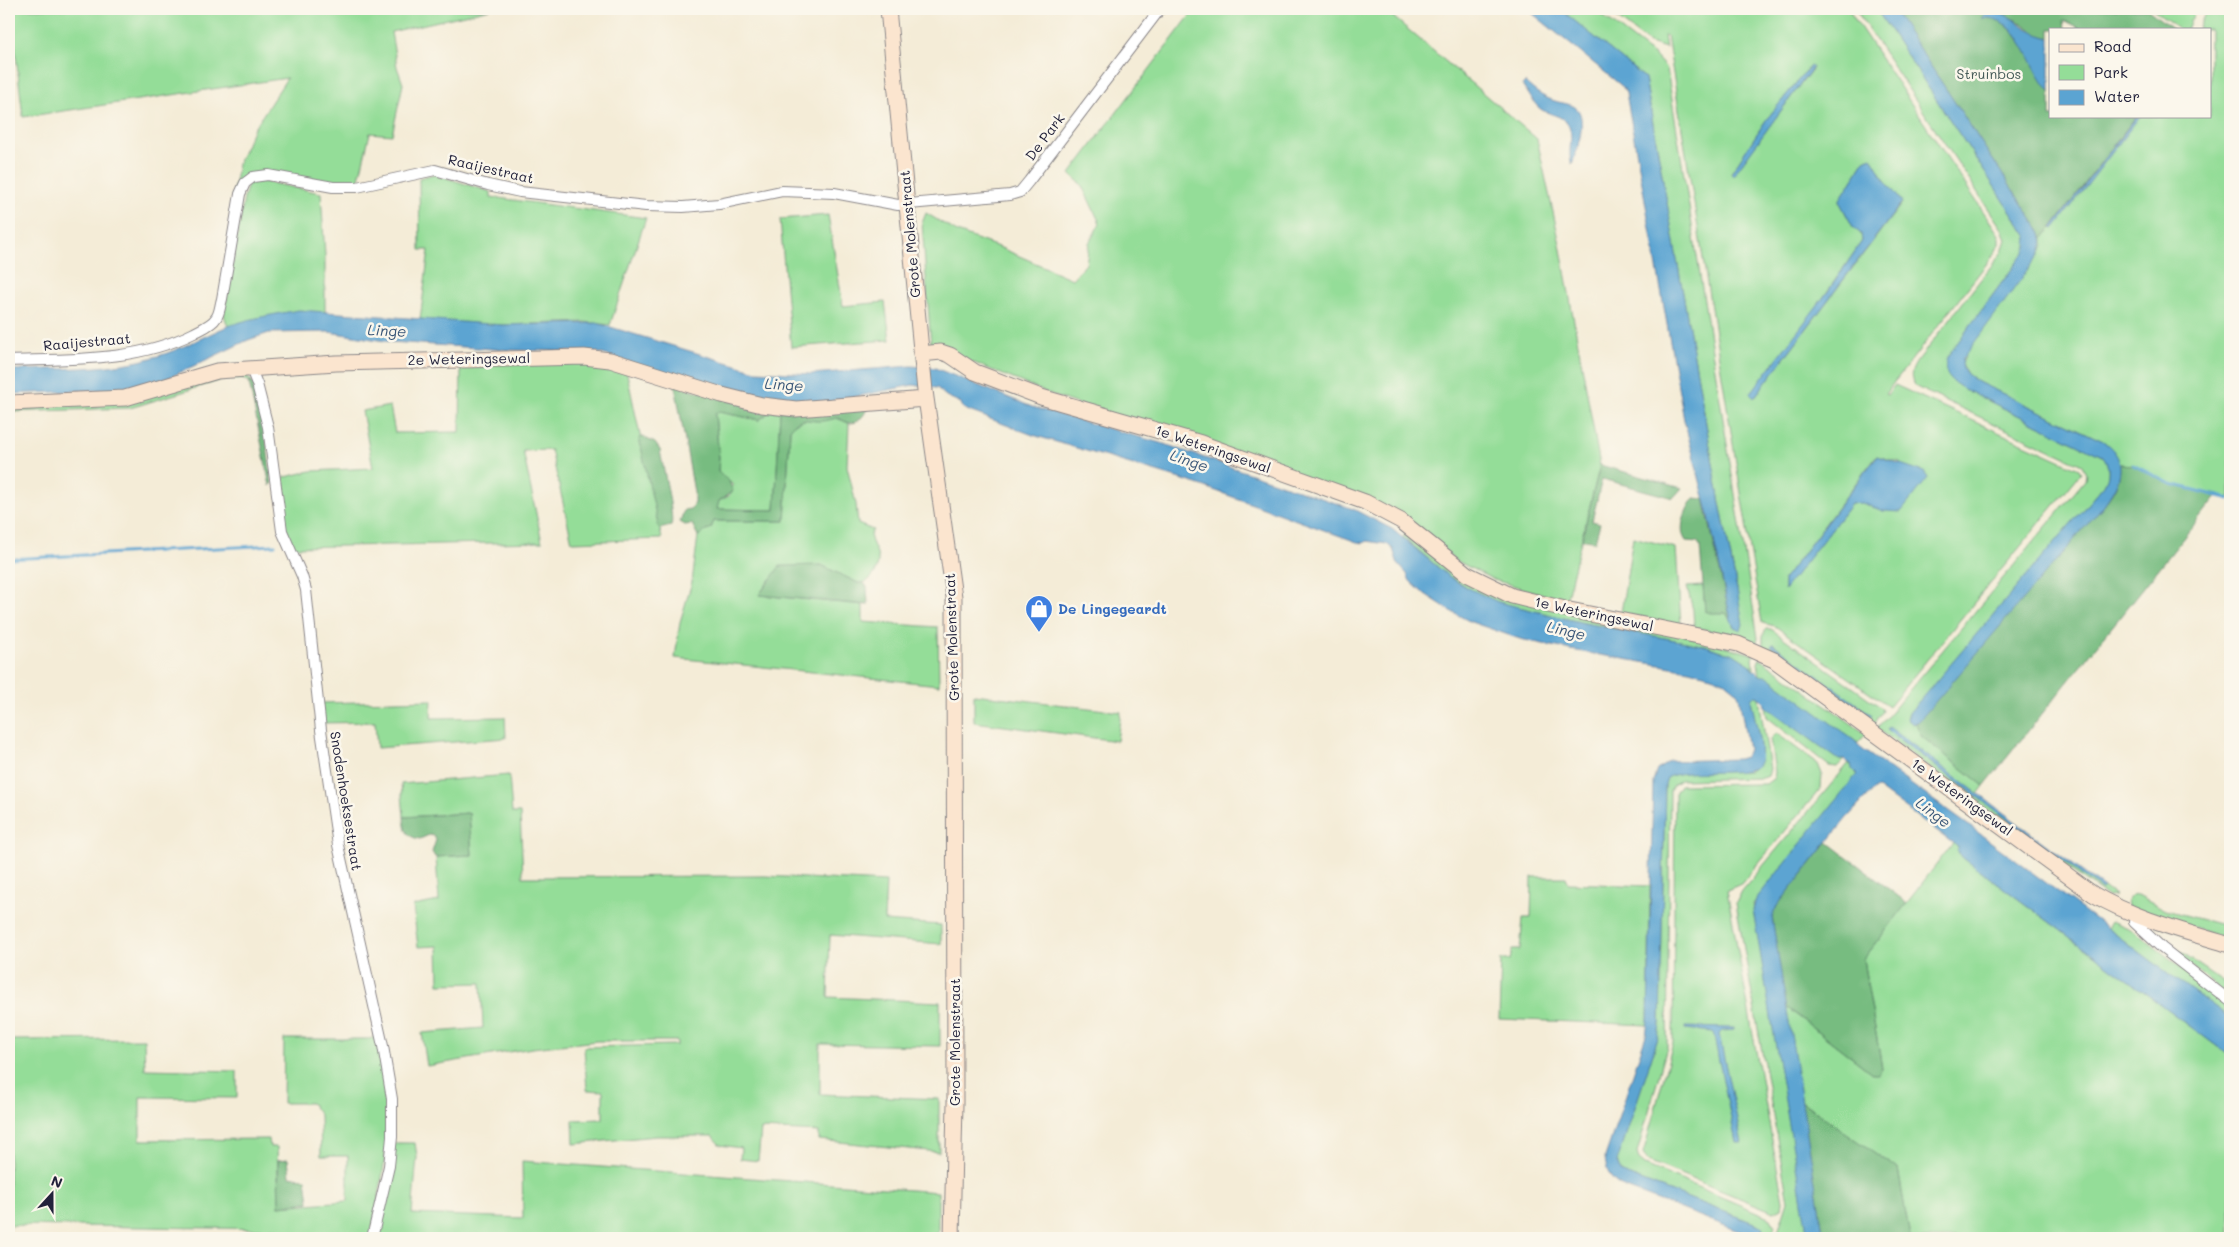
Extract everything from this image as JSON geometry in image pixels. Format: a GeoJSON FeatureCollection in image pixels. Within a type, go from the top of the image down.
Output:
{"type":"FeatureCollection","features":[{"type":"Feature","properties":{"kind":"street","name":"Grote Molenstraat"},"geometry":{"type":"LineString","coordinates":[[888,9],[926,395],[954,597],[956,1103],[952,1238]]}},
{"type":"Feature","properties":{"kind":"street","name":"De Park"},"geometry":{"type":"LineString","coordinates":[[908,205],[1010,195],[1020,192],[1160,9]]}},
{"type":"Feature","properties":{"kind":"street","name":"Raaijestraat"},"geometry":{"type":"LineString","coordinates":[[9,361],[110,357],[135,353],[181,340],[211,323],[216,319],[220,307],[240,194],[244,183],[253,177],[268,175],[333,187],[358,188],[435,170],[520,192],[646,206],[683,207],[719,204],[782,191],[834,193],[898,205],[908,205]]}},
{"type":"Feature","properties":{"kind":"street","name":"1e Weteringsewal"},"geometry":{"type":"LineString","coordinates":[[922,359],[941,352],[950,355],[976,372],[1041,397],[1201,443],[1365,502],[1401,521],[1467,574],[1512,596],[1565,609],[1720,639],[1758,651],[1774,660],[2093,894],[2136,915],[2230,945]]}},
{"type":"Feature","properties":{"kind":"street","name":"2e Weteringsewal"},"geometry":{"type":"LineString","coordinates":[[9,402],[124,398],[217,371],[346,363],[584,357],[610,360],[722,395],[762,405],[796,409],[926,395]]}},
{"type":"Feature","properties":{"kind":"street","name":"Snodenhoeksestraat"},"geometry":{"type":"LineString","coordinates":[[251,369],[257,384],[268,427],[282,531],[306,590],[321,730],[338,845],[383,1046],[392,1099],[392,1137],[389,1166],[372,1238]]}},
{"type":"Feature","properties":{"kind":"street"},"geometry":{"type":"LineString","coordinates":[[2136,915],[2134,922],[2155,942],[2230,1001]]}},
{"type":"Feature","properties":{"kind":"green space"},"geometry":{"type":"Polygon","coordinates":[[[9,9],[490,9],[391,32],[397,67],[403,84],[392,135],[370,133],[358,183],[350,184],[287,176],[240,184],[232,199],[238,164],[253,130],[287,78],[23,117],[13,29],[9,29],[9,9]]]}},
{"type":"Feature","properties":{"kind":"green space"},"geometry":{"type":"Polygon","coordinates":[[[1195,9],[1384,9],[1537,139],[1560,244],[1600,465],[1566,601],[1494,580],[1455,560],[1398,513],[1057,397],[931,345],[922,223],[926,213],[957,232],[1001,248],[1072,279],[1086,264],[1089,243],[1100,223],[1081,184],[1070,174],[1195,9]]]}},
{"type":"Feature","properties":{"kind":"green space"},"geometry":{"type":"Polygon","coordinates":[[[1560,9],[1594,9],[1655,56],[1667,69],[1758,638],[1754,644],[1725,634],[1694,627],[1693,610],[1687,587],[1703,586],[1705,611],[1726,613],[1734,626],[1737,589],[1645,78],[1560,9]]]}},
{"type":"Feature","properties":{"kind":"green space"},"geometry":{"type":"Polygon","coordinates":[[[1605,9],[1848,9],[1999,235],[1999,244],[1995,253],[1885,394],[1887,395],[1895,385],[2079,469],[2081,473],[1889,706],[1775,626],[1762,623],[1667,36],[1664,35],[1666,48],[1649,43],[1605,9]],[[1810,66],[1766,120],[1731,173],[1733,175],[1813,68],[1810,66]],[[1871,158],[1865,160],[1839,201],[1853,227],[1861,234],[1862,241],[1754,398],[1902,203],[1871,158]],[[1876,456],[1784,579],[1784,589],[1851,504],[1862,502],[1883,511],[1900,462],[1876,456]]]}},
{"type":"Feature","properties":{"kind":"green space"},"geometry":{"type":"Polygon","coordinates":[[[1855,9],[1876,9],[2028,237],[2027,247],[2023,254],[1947,357],[1964,389],[2102,456],[2107,463],[2108,470],[2104,485],[1907,716],[1913,724],[1916,723],[1921,736],[1984,786],[1978,794],[1889,728],[1887,730],[2102,890],[2104,888],[2115,896],[2108,897],[1877,729],[2085,480],[2086,473],[2082,465],[1918,388],[1913,382],[1912,373],[1916,363],[2002,252],[2006,239],[2002,229],[1855,9]]]}},
{"type":"Feature","properties":{"kind":"green space","name":"Struinbos"},"geometry":{"type":"Polygon","coordinates":[[[1893,9],[1989,9],[1983,17],[1999,19],[2012,31],[2026,49],[2049,89],[2049,118],[2134,118],[2043,239],[2038,228],[1893,9]]]}},
{"type":"Feature","properties":{"kind":"green space","name":"Struinbos"},"geometry":{"type":"Polygon","coordinates":[[[1992,9],[2147,9],[2172,28],[2080,28],[2064,20],[2065,28],[2049,28],[2049,38],[2041,36],[2022,23],[1992,9]]]}},
{"type":"Feature","properties":{"kind":"green space"},"geometry":{"type":"Polygon","coordinates":[[[2153,9],[2196,9],[2187,28],[2178,28],[2153,9]]]}},
{"type":"Feature","properties":{"kind":"green space"},"geometry":{"type":"Polygon","coordinates":[[[2207,9],[2230,9],[2230,499],[2171,484],[2133,465],[2119,464],[2113,450],[2103,441],[1980,383],[1967,374],[1962,365],[1965,356],[1983,328],[2039,255],[2043,246],[2043,239],[2134,118],[2212,118],[2212,28],[2198,28],[2207,9]]]}},
{"type":"Feature","properties":{"kind":"green space"},"geometry":{"type":"Polygon","coordinates":[[[434,174],[491,192],[491,197],[646,218],[610,325],[584,322],[503,325],[420,320],[429,250],[420,250],[419,178],[434,174]]]}},
{"type":"Feature","properties":{"kind":"green space"},"geometry":{"type":"Polygon","coordinates":[[[256,180],[321,193],[325,256],[325,312],[299,312],[276,315],[228,327],[224,315],[244,198],[248,184],[256,180]]]}},
{"type":"Feature","properties":{"kind":"green space"},"geometry":{"type":"Polygon","coordinates":[[[828,215],[843,306],[885,302],[890,340],[791,347],[780,219],[828,215]]]}},
{"type":"Feature","properties":{"kind":"green space"},"geometry":{"type":"Polygon","coordinates":[[[570,361],[626,369],[662,539],[572,542],[551,450],[523,451],[542,542],[293,547],[285,528],[281,478],[311,471],[373,468],[362,411],[390,406],[395,433],[460,432],[461,365],[570,361]]]}},
{"type":"Feature","properties":{"kind":"green space"},"geometry":{"type":"Polygon","coordinates":[[[246,375],[253,382],[241,379],[225,379],[130,408],[9,412],[9,407],[44,406],[201,378],[246,375]]]}},
{"type":"Feature","properties":{"kind":"green space"},"geometry":{"type":"Polygon","coordinates":[[[249,382],[253,382],[263,417],[272,483],[270,486],[249,382]]]}},
{"type":"Feature","properties":{"kind":"green space"},"geometry":{"type":"Polygon","coordinates":[[[675,385],[771,411],[759,420],[719,412],[715,414],[719,458],[718,472],[729,481],[733,491],[719,501],[717,509],[775,510],[780,411],[867,408],[861,418],[852,423],[838,418],[822,421],[801,420],[790,429],[785,521],[714,521],[711,528],[698,536],[692,524],[685,525],[680,522],[684,510],[690,509],[694,505],[694,492],[675,385]]]}},
{"type":"Feature","properties":{"kind":"green space"},"geometry":{"type":"Polygon","coordinates":[[[771,411],[780,411],[775,510],[716,509],[719,501],[729,496],[733,485],[718,472],[719,458],[715,414],[719,412],[759,420],[771,411]]]}},
{"type":"Feature","properties":{"kind":"green space"},"geometry":{"type":"Polygon","coordinates":[[[836,418],[849,423],[847,466],[856,504],[858,524],[873,530],[870,535],[878,558],[877,568],[870,579],[858,583],[821,565],[770,579],[759,595],[863,605],[863,622],[938,627],[939,685],[675,658],[680,622],[692,582],[698,536],[711,528],[714,521],[785,521],[790,429],[800,421],[836,418]]]}},
{"type":"Feature","properties":{"kind":"green space"},"geometry":{"type":"Polygon","coordinates":[[[643,437],[655,443],[660,450],[670,501],[671,526],[659,529],[639,438],[643,437]]]}},
{"type":"Feature","properties":{"kind":"green space"},"geometry":{"type":"Polygon","coordinates":[[[2119,464],[2133,465],[2171,484],[2218,495],[1984,786],[1921,736],[1916,723],[2103,506],[2118,481],[2119,464]]]}},
{"type":"Feature","properties":{"kind":"green space"},"geometry":{"type":"Polygon","coordinates":[[[1600,465],[1682,488],[1673,498],[1602,479],[1592,521],[1600,523],[1595,542],[1582,539],[1600,465]]]}},
{"type":"Feature","properties":{"kind":"green space"},"geometry":{"type":"Polygon","coordinates":[[[1694,498],[1704,499],[1731,621],[1726,613],[1710,613],[1705,611],[1700,546],[1698,542],[1686,541],[1682,531],[1688,507],[1694,498]]]}},
{"type":"Feature","properties":{"kind":"green space"},"geometry":{"type":"Polygon","coordinates":[[[1404,535],[1454,573],[1753,654],[1754,670],[1726,653],[1707,646],[1584,623],[1498,602],[1476,593],[1447,575],[1403,537],[1404,535]]]}},
{"type":"Feature","properties":{"kind":"green space"},"geometry":{"type":"Polygon","coordinates":[[[1633,537],[1676,548],[1681,625],[1621,613],[1633,537]]]}},
{"type":"Feature","properties":{"kind":"green space"},"geometry":{"type":"Polygon","coordinates":[[[821,565],[858,583],[864,583],[867,587],[868,605],[759,595],[780,566],[821,565]]]}},
{"type":"Feature","properties":{"kind":"green space"},"geometry":{"type":"Polygon","coordinates":[[[1766,629],[1771,629],[1882,708],[1883,711],[1873,726],[1763,648],[1763,635],[1766,629]],[[1773,644],[1772,646],[1871,717],[1871,715],[1773,644]]]}},
{"type":"Feature","properties":{"kind":"green space"},"geometry":{"type":"Polygon","coordinates":[[[1760,658],[1866,734],[1858,743],[1760,675],[1758,663],[1760,658]]]}},
{"type":"Feature","properties":{"kind":"green space"},"geometry":{"type":"Polygon","coordinates":[[[974,694],[1121,712],[1117,741],[974,722],[974,694]]]}},
{"type":"Feature","properties":{"kind":"green space"},"geometry":{"type":"Polygon","coordinates":[[[1753,696],[1759,698],[1770,769],[1768,776],[1763,778],[1680,780],[1670,790],[1667,1047],[1637,1153],[1639,1160],[1645,1165],[1771,1218],[1775,1226],[1771,1238],[1763,1238],[1762,1226],[1627,1175],[1619,1168],[1617,1158],[1658,1038],[1660,1024],[1665,784],[1667,778],[1673,773],[1750,771],[1760,762],[1760,746],[1751,700],[1753,696]]]}},
{"type":"Feature","properties":{"kind":"green space"},"geometry":{"type":"Polygon","coordinates":[[[432,700],[431,718],[505,717],[506,738],[377,748],[375,722],[322,723],[320,703],[432,700]]]}},
{"type":"Feature","properties":{"kind":"green space"},"geometry":{"type":"Polygon","coordinates":[[[1765,706],[1844,760],[1837,767],[1829,766],[1767,717],[1765,706]]]}},
{"type":"Feature","properties":{"kind":"green space"},"geometry":{"type":"Polygon","coordinates":[[[1776,733],[1818,764],[1822,774],[1821,788],[1741,884],[1727,890],[1783,1201],[1782,1208],[1774,1212],[1648,1161],[1643,1154],[1673,1043],[1675,793],[1680,785],[1766,784],[1774,778],[1775,772],[1770,739],[1776,733]]]}},
{"type":"Feature","properties":{"kind":"green space"},"geometry":{"type":"Polygon","coordinates":[[[1849,763],[1857,774],[1856,777],[1753,904],[1809,1232],[1808,1238],[1776,1238],[1788,1201],[1736,903],[1742,891],[1849,763]]]}},
{"type":"Feature","properties":{"kind":"green space"},"geometry":{"type":"Polygon","coordinates":[[[509,775],[512,813],[520,813],[523,877],[765,876],[886,882],[884,921],[941,925],[941,944],[830,935],[828,997],[940,1002],[940,1046],[820,1044],[820,1094],[939,1099],[939,1152],[819,1140],[819,1132],[761,1129],[758,1161],[740,1159],[741,1148],[720,1145],[712,1136],[656,1136],[574,1144],[573,1120],[603,1119],[603,1091],[587,1090],[584,1047],[677,1045],[677,1041],[597,1041],[532,1048],[427,1066],[422,1033],[483,1028],[481,983],[439,984],[438,946],[418,947],[413,906],[439,901],[436,857],[472,855],[469,813],[404,817],[401,784],[509,775]]]}},
{"type":"Feature","properties":{"kind":"green space"},"geometry":{"type":"Polygon","coordinates":[[[469,813],[472,855],[435,857],[432,852],[436,840],[434,836],[429,835],[420,839],[412,837],[407,832],[405,826],[404,817],[469,813]]]}},
{"type":"Feature","properties":{"kind":"green space"},"geometry":{"type":"Polygon","coordinates":[[[1828,842],[1907,903],[1863,960],[1882,1068],[1878,1074],[1873,1074],[1785,1006],[1772,917],[1777,906],[1828,842]]]}},
{"type":"Feature","properties":{"kind":"green space"},"geometry":{"type":"Polygon","coordinates":[[[1953,843],[1958,847],[1959,854],[1963,858],[2230,1056],[2230,1238],[1910,1238],[1898,1169],[1801,1101],[1785,1006],[1873,1074],[1878,1073],[1882,1068],[1863,960],[1953,843]]]}},
{"type":"Feature","properties":{"kind":"green space"},"geometry":{"type":"Polygon","coordinates":[[[1532,877],[1566,877],[1568,883],[1650,886],[1648,1025],[1499,1019],[1501,960],[1510,960],[1512,950],[1520,950],[1523,918],[1531,918],[1532,877]]]}},
{"type":"Feature","properties":{"kind":"green space"},"geometry":{"type":"Polygon","coordinates":[[[2138,895],[2166,910],[2230,927],[2230,940],[2128,906],[2127,901],[2131,896],[2138,895]]]}},
{"type":"Feature","properties":{"kind":"green space"},"geometry":{"type":"Polygon","coordinates":[[[2111,921],[2134,931],[2230,1005],[2230,1019],[2107,928],[2111,921]]]}},
{"type":"Feature","properties":{"kind":"green space"},"geometry":{"type":"Polygon","coordinates":[[[2163,943],[2177,950],[2230,986],[2230,997],[2163,943]]]}},
{"type":"Feature","properties":{"kind":"green space"},"geometry":{"type":"Polygon","coordinates":[[[374,1034],[382,1060],[388,1111],[384,1162],[370,1238],[277,1238],[277,1229],[9,1225],[9,1040],[144,1039],[145,1069],[237,1071],[237,1098],[140,1097],[140,1140],[269,1139],[270,1147],[277,1147],[279,1206],[348,1201],[348,1156],[321,1156],[320,1115],[311,1103],[283,1103],[284,1039],[368,1039],[373,1038],[374,1034]]]}},
{"type":"Feature","properties":{"kind":"green space"},"geometry":{"type":"Polygon","coordinates":[[[1801,1101],[1898,1169],[1910,1238],[1824,1238],[1801,1101]]]}},
{"type":"Feature","properties":{"kind":"green space"},"geometry":{"type":"Polygon","coordinates":[[[394,1143],[415,1143],[417,1157],[412,1214],[523,1218],[522,1161],[938,1192],[938,1233],[888,1238],[375,1238],[394,1143]]]}},
{"type":"Feature","properties":{"kind":"green space"},"geometry":{"type":"Polygon","coordinates":[[[288,1159],[290,1176],[306,1179],[309,1202],[279,1206],[278,1160],[288,1159]]]}},
{"type":"Feature","properties":{"kind":"water"},"geometry":{"type":"Polygon","coordinates":[[[1527,9],[1560,9],[1645,78],[1737,589],[1743,624],[1741,630],[1734,627],[1731,621],[1708,512],[1684,420],[1626,93],[1623,87],[1527,9]]]}},
{"type":"Feature","properties":{"kind":"water"},"geometry":{"type":"Polygon","coordinates":[[[1876,9],[1893,9],[2038,228],[2042,238],[2042,248],[2039,255],[1963,358],[1964,370],[1969,376],[1980,383],[2103,441],[2112,449],[2120,464],[2118,481],[2103,506],[1919,721],[1913,724],[1907,719],[1909,713],[2104,485],[2108,470],[2107,463],[2102,456],[1964,389],[1948,376],[1946,372],[1947,357],[2023,254],[2027,247],[2028,237],[1876,9]]]}},
{"type":"Feature","properties":{"kind":"water"},"geometry":{"type":"Polygon","coordinates":[[[1989,9],[1997,11],[2034,32],[2049,38],[2049,90],[2015,34],[2006,25],[1995,19],[1982,18],[1989,9]]]}},
{"type":"Feature","properties":{"kind":"water"},"geometry":{"type":"Polygon","coordinates":[[[1810,66],[1813,67],[1733,176],[1731,173],[1766,120],[1810,66]]]}},
{"type":"Feature","properties":{"kind":"water"},"geometry":{"type":"Polygon","coordinates":[[[1525,82],[1544,97],[1571,105],[1578,110],[1581,116],[1581,133],[1572,164],[1570,156],[1571,133],[1568,124],[1562,118],[1539,108],[1522,85],[1525,82]]]}},
{"type":"Feature","properties":{"kind":"water"},"geometry":{"type":"Polygon","coordinates":[[[2135,118],[2138,118],[2054,229],[2052,228],[2135,118]]]}},
{"type":"Feature","properties":{"kind":"water"},"geometry":{"type":"Polygon","coordinates":[[[1871,157],[1884,179],[1902,202],[1754,398],[1750,394],[1829,290],[1862,241],[1861,234],[1853,227],[1839,201],[1865,160],[1871,157]]]}},
{"type":"Feature","properties":{"kind":"water","name":"Linge"},"geometry":{"type":"Polygon","coordinates":[[[299,310],[503,325],[597,323],[756,371],[811,374],[911,366],[935,368],[1032,407],[1164,444],[1353,509],[1392,529],[1447,575],[1462,585],[1498,602],[1584,623],[1707,646],[1726,653],[1732,653],[1751,665],[1752,669],[1762,676],[1766,675],[1855,741],[1863,750],[1968,825],[2230,1019],[2230,1056],[1963,858],[1957,851],[1958,847],[1878,788],[1874,789],[1846,819],[1777,906],[1772,917],[1824,1238],[1808,1238],[1753,910],[1756,899],[1857,774],[1852,769],[1851,764],[1844,760],[1839,760],[1765,706],[1764,701],[1757,696],[1753,696],[1751,700],[1761,756],[1760,762],[1756,767],[1733,772],[1676,775],[1667,778],[1665,784],[1660,1024],[1658,1038],[1617,1162],[1621,1172],[1627,1175],[1762,1226],[1764,1234],[1761,1237],[1752,1236],[1621,1186],[1609,1174],[1605,1157],[1646,1035],[1648,1022],[1653,781],[1657,770],[1670,761],[1738,759],[1745,757],[1748,749],[1739,697],[1737,691],[1727,683],[1715,677],[1689,670],[1571,650],[1520,639],[1471,622],[1422,592],[1410,581],[1407,574],[1398,564],[1393,549],[1387,544],[1366,541],[1364,543],[1357,542],[1197,484],[1033,435],[969,411],[963,408],[961,403],[946,396],[937,388],[913,385],[829,402],[797,402],[746,396],[595,352],[507,350],[391,342],[329,332],[269,333],[248,340],[162,381],[123,389],[9,394],[9,370],[84,368],[140,361],[176,350],[237,323],[299,310]]]}},
{"type":"Feature","properties":{"kind":"water"},"geometry":{"type":"Polygon","coordinates":[[[1877,456],[1924,472],[1928,478],[1901,512],[1883,511],[1862,503],[1851,504],[1784,590],[1784,579],[1877,456]]]}},
{"type":"Feature","properties":{"kind":"water"},"geometry":{"type":"Polygon","coordinates":[[[1773,644],[1872,715],[1871,717],[1771,646],[1773,644]]]}},
{"type":"Feature","properties":{"kind":"water"},"geometry":{"type":"Polygon","coordinates":[[[1889,727],[2104,888],[2102,890],[1887,730],[1889,727]]]}},
{"type":"Feature","properties":{"kind":"water"},"geometry":{"type":"Polygon","coordinates":[[[1685,1027],[1734,1028],[1734,1030],[1722,1031],[1719,1034],[1742,1143],[1736,1143],[1713,1032],[1685,1029],[1685,1027]]]}},
{"type":"Feature","properties":{"kind":"waterway"},"geometry":{"type":"LineString","coordinates":[[2133,465],[2171,484],[2230,499]]}},
{"type":"Feature","properties":{"kind":"waterway"},"geometry":{"type":"LineString","coordinates":[[9,559],[275,545]]}},
{"type":"Feature","properties":{"kind":"place","name":"De Lingegeardt"},"geometry":{"type":"Point","coordinates":[1039,633]}}]}
